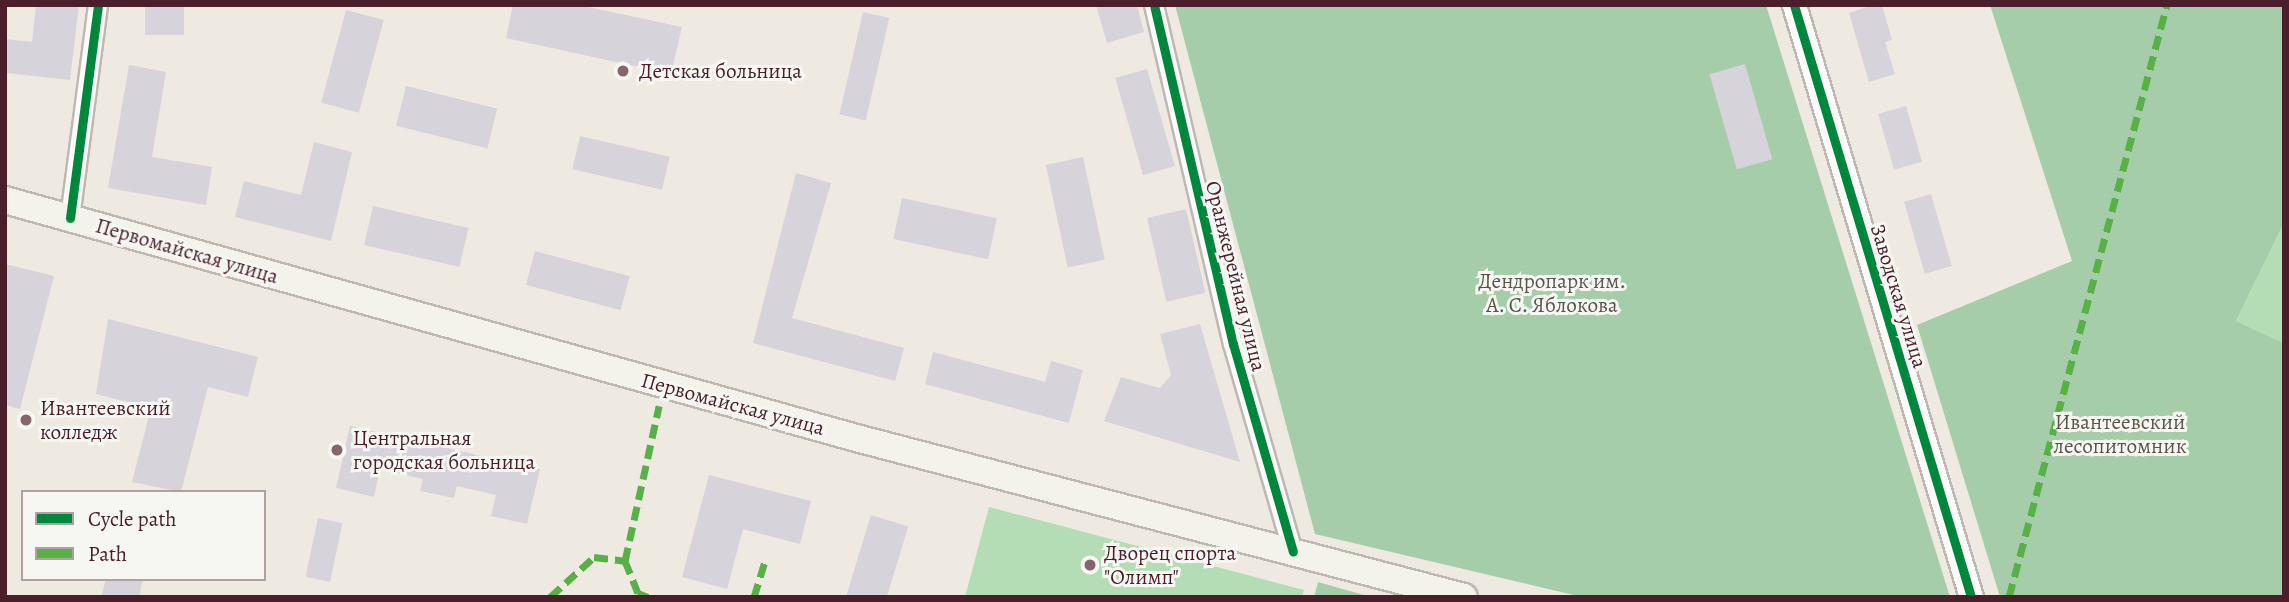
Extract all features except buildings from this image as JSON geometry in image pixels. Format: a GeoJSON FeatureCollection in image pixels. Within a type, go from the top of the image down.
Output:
{"type":"FeatureCollection","features":[{"type":"Feature","properties":{"kind":"main road","name":"Первомайская улица"},"geometry":{"type":"LineString","coordinates":[[5,200],[358,302],[1464,597]]}},
{"type":"Feature","properties":{"kind":"street"},"geometry":{"type":"LineString","coordinates":[[70,218],[98,5]]}},
{"type":"Feature","properties":{"kind":"street","name":"Оранжерейная улица"},"geometry":{"type":"LineString","coordinates":[[1154,5],[1233,344],[1293,552]]}},
{"type":"Feature","properties":{"kind":"street","name":"Заводская улица"},"geometry":{"type":"LineString","coordinates":[[1794,5],[1971,597]]}},
{"type":"Feature","properties":{"kind":"green space","name":"Дендропарк им. А. С. Яблокова"},"geometry":{"type":"Polygon","coordinates":[[[1175,5],[1766,5],[1950,597],[1582,597],[1315,534],[1175,5]]]}},
{"type":"Feature","properties":{"kind":"green space","name":"Ивантеевский лесопитомник"},"geometry":{"type":"Polygon","coordinates":[[[1990,5],[2284,5],[2284,223],[2236,321],[2284,343],[2284,597],[2000,597],[1917,325],[2072,261],[1990,5]]]}},
{"type":"Feature","properties":{"kind":"green space"},"geometry":{"type":"Polygon","coordinates":[[[2284,223],[2284,343],[2236,321],[2284,223]]]}},
{"type":"Feature","properties":{"kind":"green space","name":"Дворец спорта \"Олимп\""},"geometry":{"type":"Polygon","coordinates":[[[989,507],[1304,590],[1302,597],[965,597],[989,507]]]}},
{"type":"Feature","properties":{"kind":"green space"},"geometry":{"type":"Polygon","coordinates":[[[1318,582],[1371,597],[1314,597],[1318,582]]]}},
{"type":"Feature","properties":{"kind":"marked path"},"geometry":{"type":"LineString","coordinates":[[2009,597],[2167,5]]}},
{"type":"Feature","properties":{"kind":"marked path"},"geometry":{"type":"LineString","coordinates":[[648,597],[638,593],[625,561],[659,406]]}},
{"type":"Feature","properties":{"kind":"marked path"},"geometry":{"type":"LineString","coordinates":[[550,597],[594,557],[625,561]]}},
{"type":"Feature","properties":{"kind":"marked path"},"geometry":{"type":"LineString","coordinates":[[754,597],[766,558]]}},
{"type":"Feature","properties":{"kind":"cycle path"},"geometry":{"type":"LineString","coordinates":[[70,218],[98,5]]}},
{"type":"Feature","properties":{"kind":"cycle path"},"geometry":{"type":"LineString","coordinates":[[1154,5],[1233,344],[1293,552]]}},
{"type":"Feature","properties":{"kind":"cycle path"},"geometry":{"type":"LineString","coordinates":[[1794,5],[1971,597]]}},
{"type":"Feature","properties":{"kind":"place","name":"Детская больница"},"geometry":{"type":"Point","coordinates":[623,71]}},
{"type":"Feature","properties":{"kind":"place","name":"Ивантеевский колледж"},"geometry":{"type":"Point","coordinates":[26,420]}},
{"type":"Feature","properties":{"kind":"place","name":"Центральная городская больница"},"geometry":{"type":"Point","coordinates":[337,450]}},
{"type":"Feature","properties":{"kind":"place","name":"Дворец спорта \"Олимп\""},"geometry":{"type":"Point","coordinates":[1090,565]}}]}
